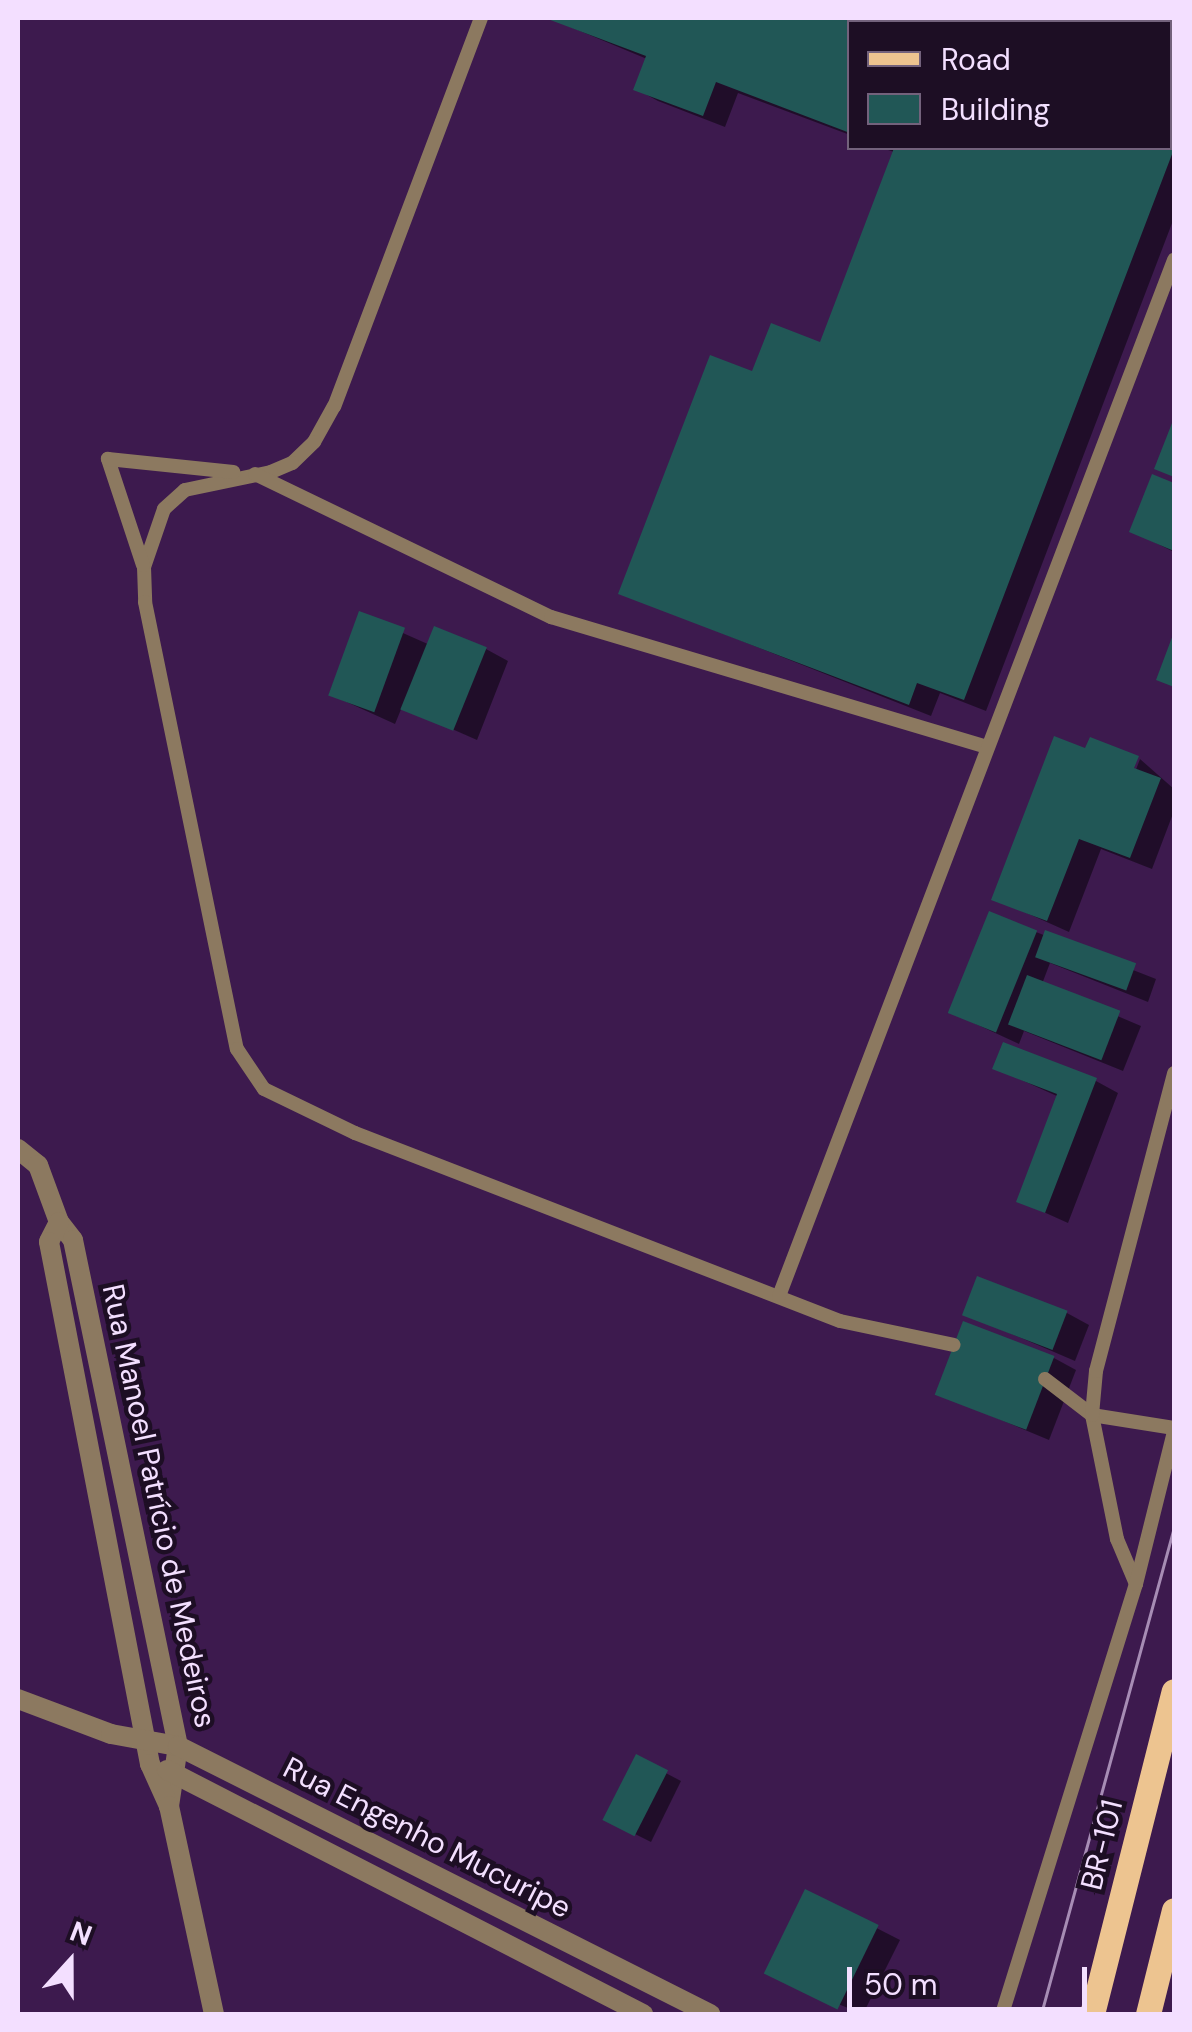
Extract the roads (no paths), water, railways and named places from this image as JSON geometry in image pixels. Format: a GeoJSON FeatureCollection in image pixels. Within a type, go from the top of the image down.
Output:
{"type":"FeatureCollection","features":[{"type":"Feature","properties":{"kind":"main road","name":"BR-101"},"geometry":{"type":"LineString","coordinates":[[1092,2014],[1174,1691]]}},
{"type":"Feature","properties":{"kind":"main road"},"geometry":{"type":"LineString","coordinates":[[1148,2014],[1174,1910]]}},
{"type":"Feature","properties":{"kind":"street","name":"Rua Manoel Patrício de Medeiros"},"geometry":{"type":"LineString","coordinates":[[18,1149],[38,1164],[59,1222],[73,1240],[178,1746],[177,1774],[169,1806]]}},
{"type":"Feature","properties":{"kind":"street","name":"Rua Manoel Patrício de Medeiros"},"geometry":{"type":"LineString","coordinates":[[59,1222],[49,1242],[150,1764],[169,1806],[214,2014]]}},
{"type":"Feature","properties":{"kind":"street"},"geometry":{"type":"LineString","coordinates":[[112,1565],[136,1558]]}},
{"type":"Feature","properties":{"kind":"street","name":"Rua Engenho Mucuripe"},"geometry":{"type":"LineString","coordinates":[[18,1699],[111,1734],[150,1764],[177,1774],[643,2014]]}},
{"type":"Feature","properties":{"kind":"street","name":"Rua Engenho Mucuripe"},"geometry":{"type":"LineString","coordinates":[[111,1734],[145,1736],[178,1746],[710,2014]]}},
{"type":"Feature","properties":{"kind":"lane"},"geometry":{"type":"LineString","coordinates":[[144,567],[164,509],[185,490],[292,463],[334,406],[481,18]]}},
{"type":"Feature","properties":{"kind":"lane"},"geometry":{"type":"LineString","coordinates":[[779,1296],[1174,260]]}},
{"type":"Feature","properties":{"kind":"lane"},"geometry":{"type":"LineString","coordinates":[[954,1345],[840,1321],[356,1133],[264,1088],[234,1036],[144,602],[144,567],[108,459],[256,474],[551,616],[988,747]]}},
{"type":"Feature","properties":{"kind":"lane"},"geometry":{"type":"LineString","coordinates":[[1136,1584],[1117,1539],[1092,1415],[1096,1371],[1174,1074]]}},
{"type":"Feature","properties":{"kind":"lane"},"geometry":{"type":"LineString","coordinates":[[1002,2014],[1136,1584],[1174,1430],[1092,1415],[1046,1379]]}},
{"type":"Feature","properties":{"kind":"tram line"},"geometry":{"type":"LineString","coordinates":[[1041,2014],[1174,1527]]}}]}
